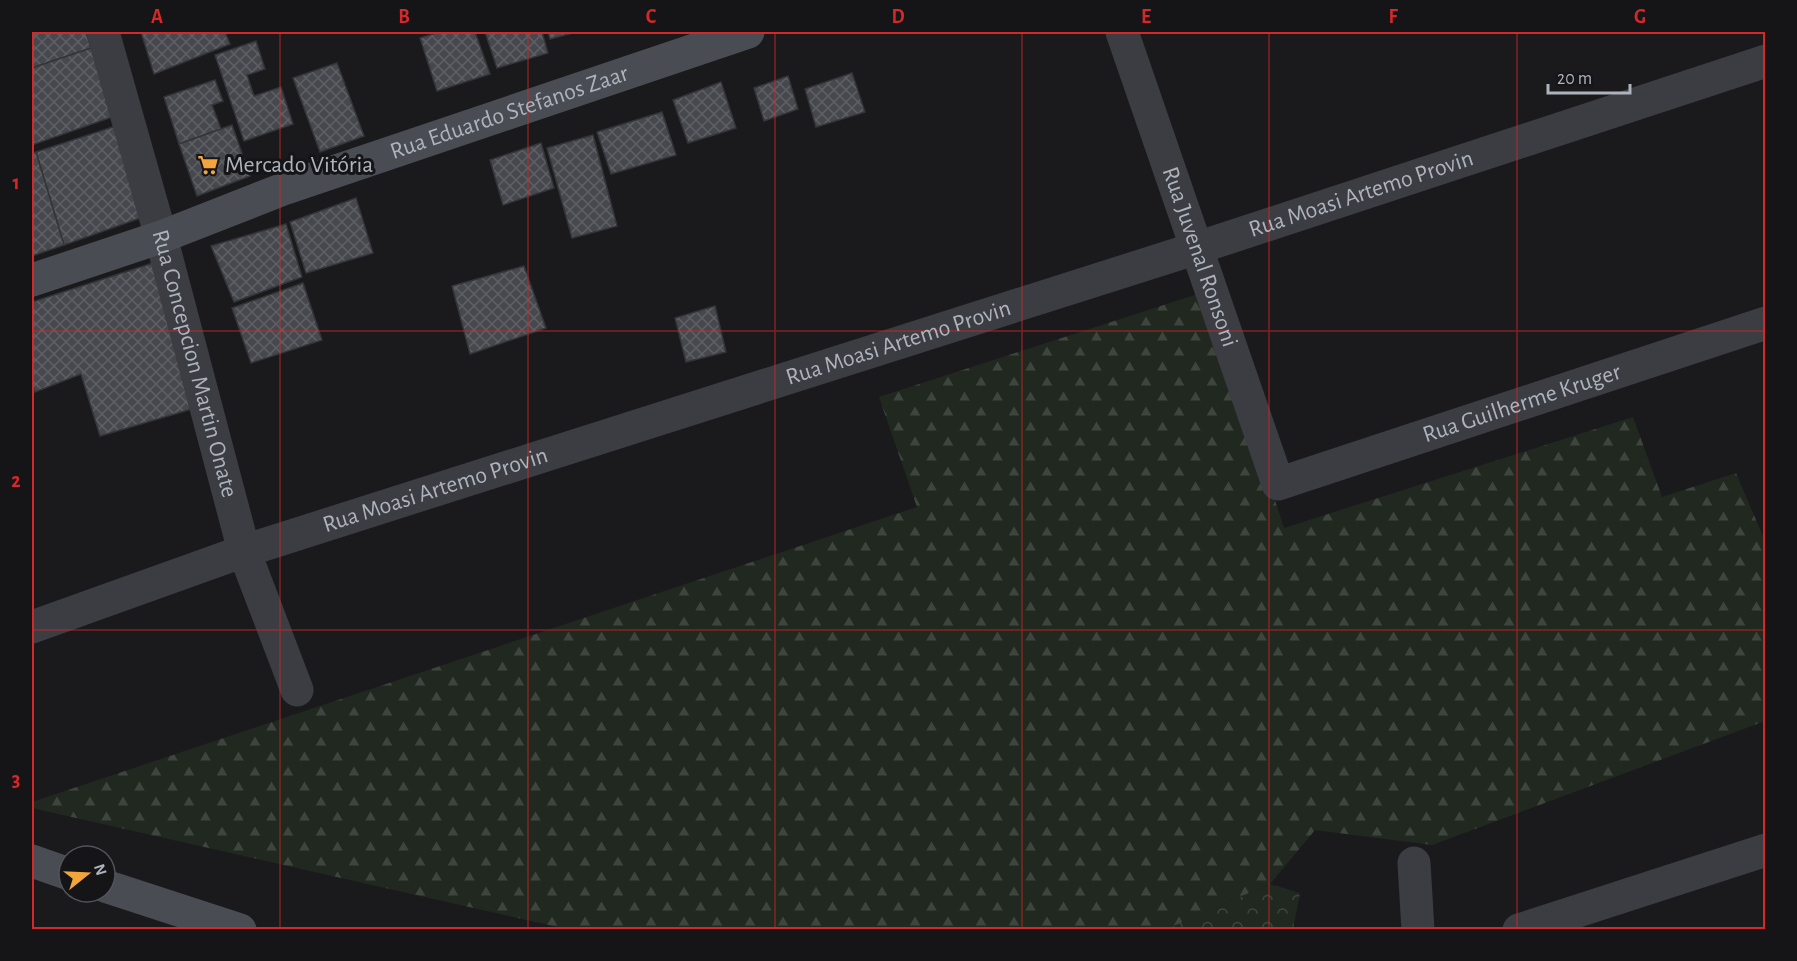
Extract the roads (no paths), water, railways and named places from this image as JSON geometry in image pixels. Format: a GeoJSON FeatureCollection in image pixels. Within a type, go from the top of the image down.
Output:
{"type":"FeatureCollection","features":[{"type":"Feature","properties":{"kind":"street","name":"Rua Concepcion Martin Onate"},"geometry":{"type":"LineString","coordinates":[[103,32],[161,237],[244,551],[297,690]]}},
{"type":"Feature","properties":{"kind":"street","name":"Rua Eduardo Stefanos Zaar"},"geometry":{"type":"LineString","coordinates":[[32,280],[161,237],[286,188],[748,32]]}},
{"type":"Feature","properties":{"kind":"street","name":"Rua Juvenal Ronsoni"},"geometry":{"type":"LineString","coordinates":[[1122,32],[1278,484]]}},
{"type":"Feature","properties":{"kind":"street","name":"Rua Moasi Artemo Provin"},"geometry":{"type":"LineString","coordinates":[[32,627],[244,551],[1197,248],[1766,61]]}},
{"type":"Feature","properties":{"kind":"street","name":"Rua Guilherme Kruger"},"geometry":{"type":"LineString","coordinates":[[1278,484],[1766,323]]}},
{"type":"Feature","properties":{"kind":"street"},"geometry":{"type":"LineString","coordinates":[[1519,930],[1766,850]]}},
{"type":"Feature","properties":{"kind":"street"},"geometry":{"type":"LineString","coordinates":[[32,861],[57,870]]}},
{"type":"Feature","properties":{"kind":"street"},"geometry":{"type":"LineString","coordinates":[[1414,863],[1418,930]]}},
{"type":"Feature","properties":{"kind":"street"},"geometry":{"type":"LineString","coordinates":[[117,890],[240,930]]}},
{"type":"Feature","properties":{"kind":"place","name":"Mercado Vitória"},"geometry":{"type":"Point","coordinates":[208,165]}}]}
